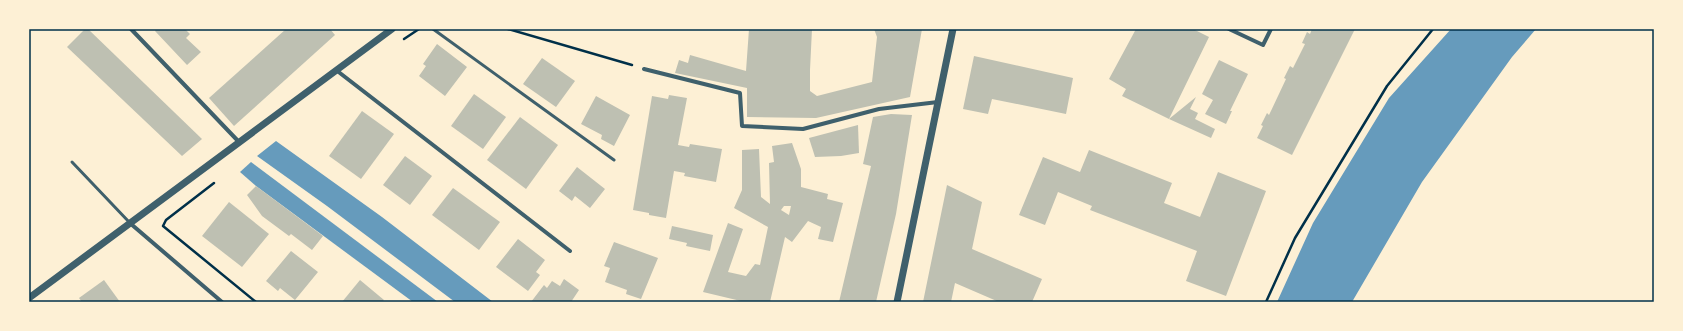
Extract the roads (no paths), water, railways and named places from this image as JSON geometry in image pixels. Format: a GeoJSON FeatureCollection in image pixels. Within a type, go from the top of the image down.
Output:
{"type":"FeatureCollection","features":[{"type":"Feature","properties":{"kind":"street"},"geometry":{"type":"LineString","coordinates":[[131,29],[239,142]]}},
{"type":"Feature","properties":{"kind":"street"},"geometry":{"type":"LineString","coordinates":[[29,298],[131,224],[392,29]]}},
{"type":"Feature","properties":{"kind":"street"},"geometry":{"type":"LineString","coordinates":[[897,302],[953,29]]}},
{"type":"Feature","properties":{"kind":"street"},"geometry":{"type":"LineString","coordinates":[[1229,29],[1262,45],[1271,29]]}},
{"type":"Feature","properties":{"kind":"street"},"geometry":{"type":"LineString","coordinates":[[644,69],[740,93],[742,126],[803,129],[879,109],[938,102]]}},
{"type":"Feature","properties":{"kind":"street"},"geometry":{"type":"LineString","coordinates":[[336,70],[570,251]]}},
{"type":"Feature","properties":{"kind":"street"},"geometry":{"type":"LineString","coordinates":[[131,224],[222,302]]}},
{"type":"Feature","properties":{"kind":"lane"},"geometry":{"type":"LineString","coordinates":[[433,29],[614,160]]}},
{"type":"Feature","properties":{"kind":"lane"},"geometry":{"type":"LineString","coordinates":[[72,162],[131,224]]}},
{"type":"Feature","properties":{"kind":"water"},"geometry":{"type":"Polygon","coordinates":[[[1451,29],[1536,29],[1512,57],[1422,182],[1352,302],[1277,302],[1313,223],[1389,98],[1451,29]]]}},
{"type":"Feature","properties":{"kind":"water"},"geometry":{"type":"Polygon","coordinates":[[[276,141],[382,217],[493,302],[455,302],[327,206],[257,156],[276,141]]]}},
{"type":"Feature","properties":{"kind":"water"},"geometry":{"type":"Polygon","coordinates":[[[251,162],[438,302],[413,302],[256,186],[240,172],[251,162]]]}}]}
